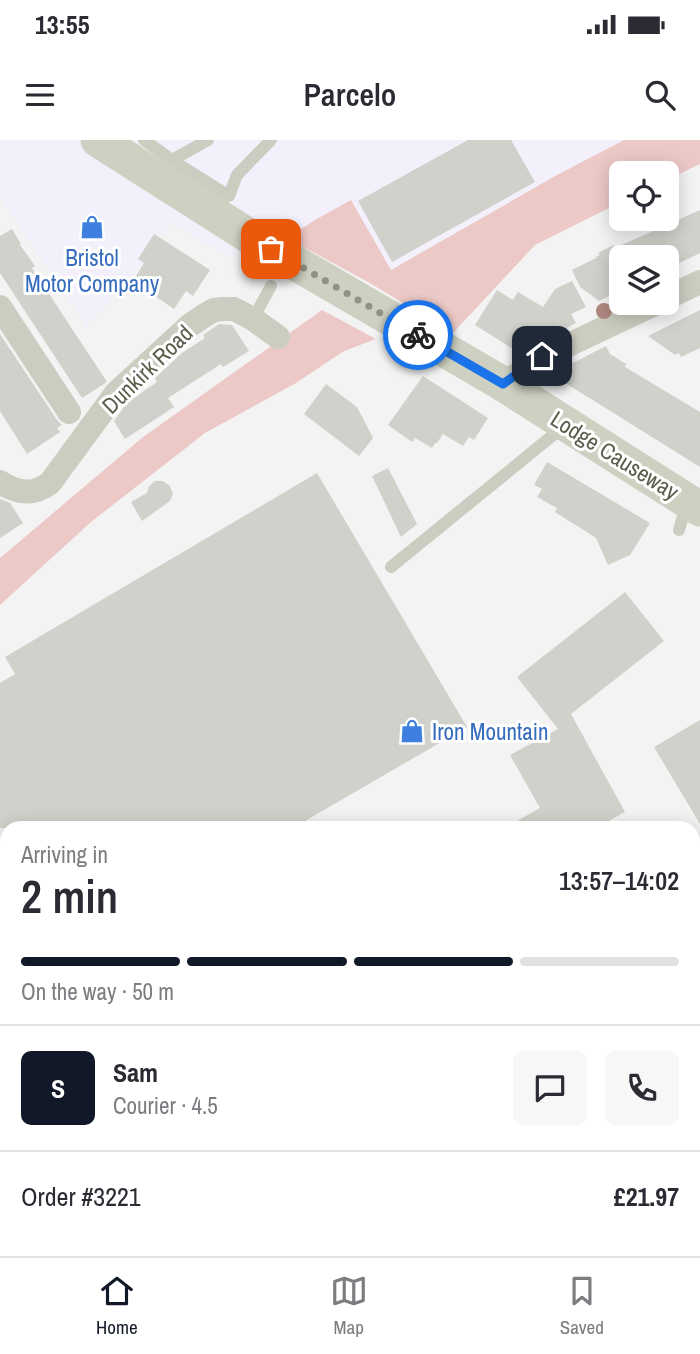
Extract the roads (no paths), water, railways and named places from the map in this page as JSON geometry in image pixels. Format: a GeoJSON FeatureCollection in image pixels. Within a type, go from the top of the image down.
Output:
{"type":"FeatureCollection","features":[{"type":"Feature","properties":{"kind":"main road","name":"Lodge Causeway"},"geometry":{"type":"LineString","coordinates":[[98,140],[249,236],[503,384],[566,424],[689,513]]}},
{"type":"Feature","properties":{"kind":"street"},"geometry":{"type":"LineString","coordinates":[[679,292],[700,282]]}},
{"type":"Feature","properties":{"kind":"street"},"geometry":{"type":"LineString","coordinates":[[0,307],[69,412]]}},
{"type":"Feature","properties":{"kind":"street","name":"Dunkirk Road"},"geometry":{"type":"LineString","coordinates":[[0,482],[9,488],[27,492],[43,489],[116,393],[197,320],[214,310],[234,309],[278,337]]}},
{"type":"Feature","properties":{"kind":"street"},"geometry":{"type":"LineString","coordinates":[[503,384],[542,356],[631,315]]}},
{"type":"Feature","properties":{"kind":"lane"},"geometry":{"type":"LineString","coordinates":[[144,140],[229,196],[237,175],[271,140]]}},
{"type":"Feature","properties":{"kind":"lane"},"geometry":{"type":"LineString","coordinates":[[172,160],[208,140]]}},
{"type":"Feature","properties":{"kind":"lane"},"geometry":{"type":"LineString","coordinates":[[253,319],[271,286]]}},
{"type":"Feature","properties":{"kind":"lane"},"geometry":{"type":"LineString","coordinates":[[391,566],[566,424]]}},
{"type":"Feature","properties":{"kind":"place","name":"Bristol Motor Company"},"geometry":{"type":"Point","coordinates":[92,227]}},
{"type":"Feature","properties":{"kind":"place","name":"Iron Mountain"},"geometry":{"type":"Point","coordinates":[412,731]}}]}
